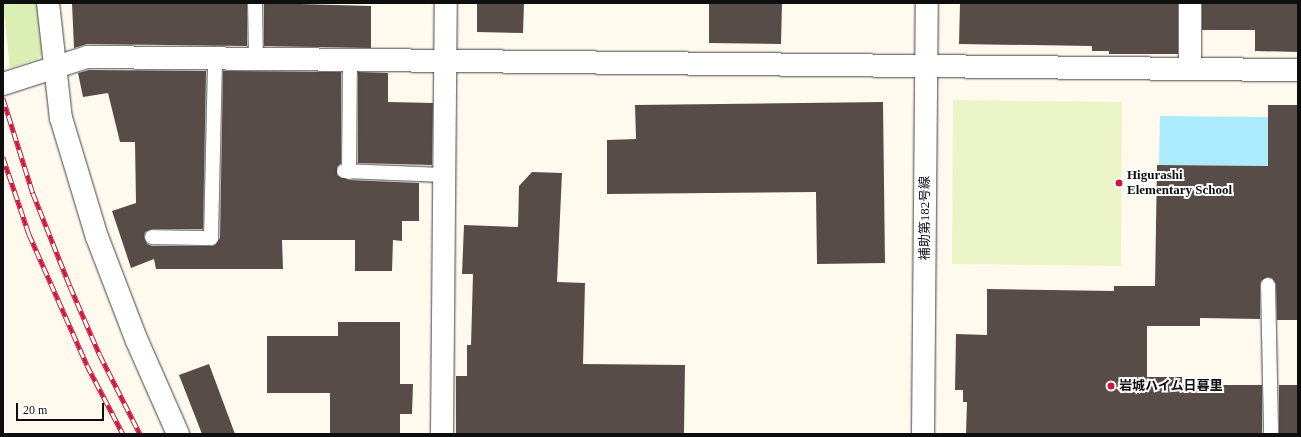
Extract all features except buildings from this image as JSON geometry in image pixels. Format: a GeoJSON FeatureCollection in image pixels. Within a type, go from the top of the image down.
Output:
{"type":"FeatureCollection","features":[{"type":"Feature","properties":{"kind":"street"},"geometry":{"type":"LineString","coordinates":[[48,3],[57,66],[61,118],[97,237],[137,341],[178,434]]}},
{"type":"Feature","properties":{"kind":"street"},"geometry":{"type":"LineString","coordinates":[[442,434],[443,175],[446,3]]}},
{"type":"Feature","properties":{"kind":"street","name":"補助第182号線"},"geometry":{"type":"LineString","coordinates":[[923,434],[927,3]]}},
{"type":"Feature","properties":{"kind":"street"},"geometry":{"type":"LineString","coordinates":[[1190,3],[1190,68]]}},
{"type":"Feature","properties":{"kind":"street"},"geometry":{"type":"LineString","coordinates":[[3,84],[87,57],[926,64],[1298,70]]}},
{"type":"Feature","properties":{"kind":"lane"},"geometry":{"type":"LineString","coordinates":[[256,3],[256,59]]}},
{"type":"Feature","properties":{"kind":"lane"},"geometry":{"type":"LineString","coordinates":[[152,237],[211,238],[215,58]]}},
{"type":"Feature","properties":{"kind":"lane"},"geometry":{"type":"LineString","coordinates":[[350,60],[346,171],[443,175]]}},
{"type":"Feature","properties":{"kind":"lane"},"geometry":{"type":"LineString","coordinates":[[1268,285],[1271,434]]}},
{"type":"Feature","properties":{"kind":"green space"},"geometry":{"type":"Polygon","coordinates":[[[3,3],[40,3],[47,48],[38,59],[10,68],[3,3]]]}},
{"type":"Feature","properties":{"kind":"green space"},"geometry":{"type":"Polygon","coordinates":[[[953,100],[1122,102],[1121,266],[952,264],[953,100]]]}},
{"type":"Feature","properties":{"kind":"water"},"geometry":{"type":"Polygon","coordinates":[[[1160,116],[1268,117],[1268,166],[1159,165],[1160,116]]]}},
{"type":"Feature","properties":{"kind":"railway"},"geometry":{"type":"LineString","coordinates":[[3,98],[33,193],[70,286],[100,355],[140,434]]}},
{"type":"Feature","properties":{"kind":"railway"},"geometry":{"type":"LineString","coordinates":[[3,157],[29,234],[87,365],[123,434]]}},
{"type":"Feature","properties":{"kind":"place","name":"Higurashi Elementary School"},"geometry":{"type":"Point","coordinates":[1119,183]}},
{"type":"Feature","properties":{"kind":"place","name":"岩城ハイム日暮里"},"geometry":{"type":"Point","coordinates":[1111,386]}}]}
